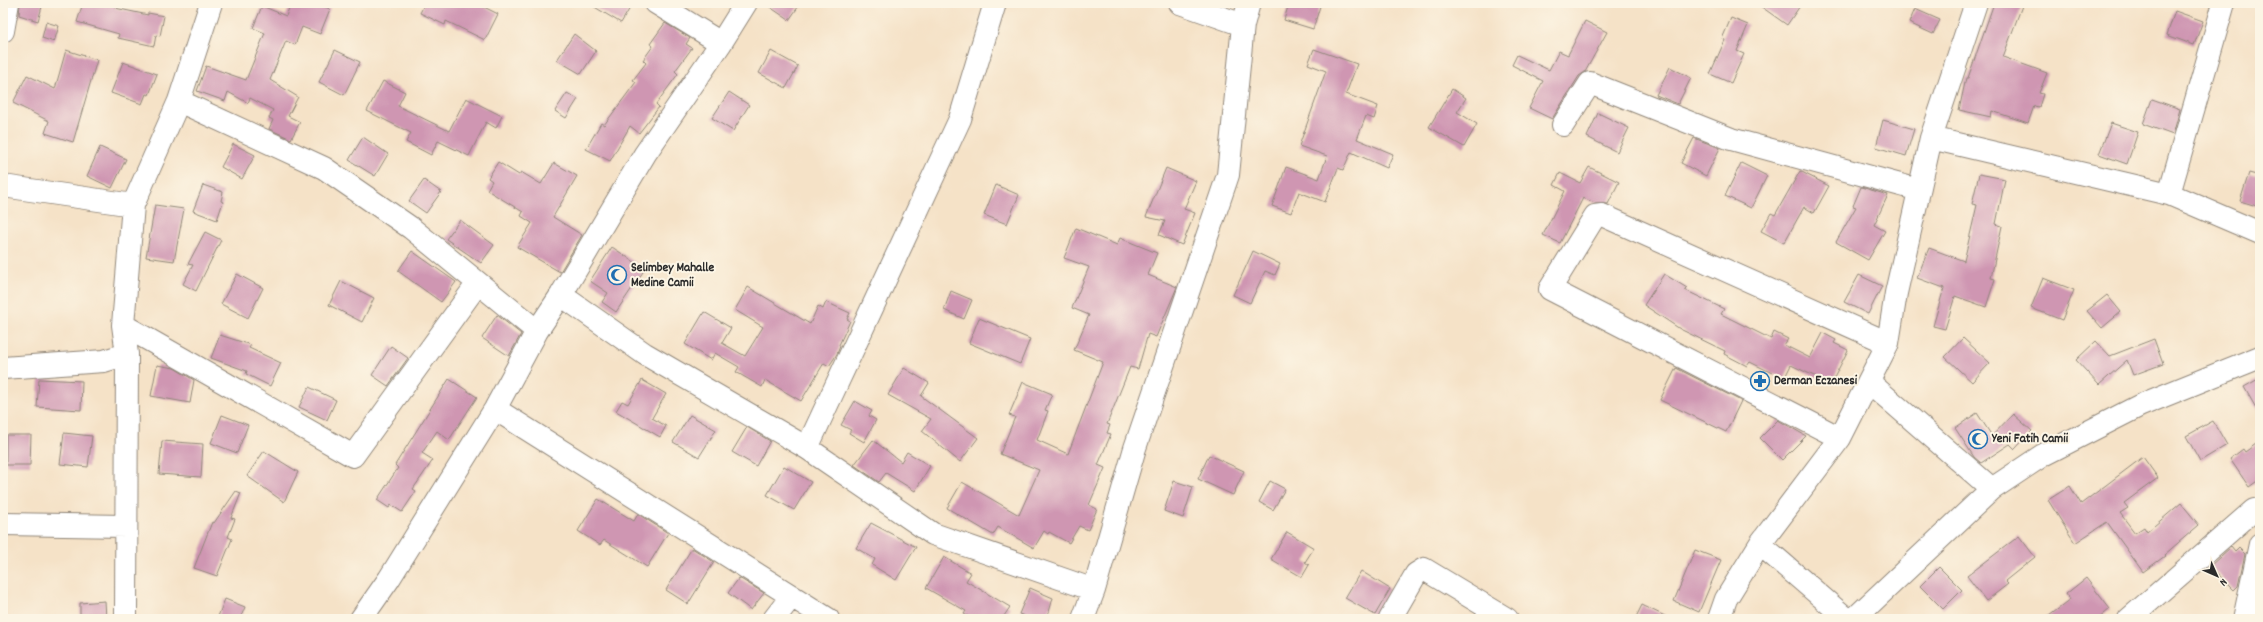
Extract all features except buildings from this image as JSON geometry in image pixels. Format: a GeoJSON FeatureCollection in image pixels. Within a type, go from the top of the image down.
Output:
{"type":"FeatureCollection","features":[{"type":"Feature","properties":{"kind":"street"},"geometry":{"type":"LineString","coordinates":[[3,31],[8,3]]}},
{"type":"Feature","properties":{"kind":"street"},"geometry":{"type":"LineString","coordinates":[[126,619],[125,526],[127,354],[123,325],[133,205],[179,101],[211,3]]}},
{"type":"Feature","properties":{"kind":"street"},"geometry":{"type":"LineString","coordinates":[[656,3],[721,43]]}},
{"type":"Feature","properties":{"kind":"street"},"geometry":{"type":"LineString","coordinates":[[361,619],[389,579],[494,409],[537,331],[561,296],[645,154],[721,43],[746,3]]}},
{"type":"Feature","properties":{"kind":"street"},"geometry":{"type":"LineString","coordinates":[[807,448],[960,119],[995,3]]}},
{"type":"Feature","properties":{"kind":"street"},"geometry":{"type":"LineString","coordinates":[[1180,3],[1243,25]]}},
{"type":"Feature","properties":{"kind":"street"},"geometry":{"type":"LineString","coordinates":[[1083,619],[1094,590],[1135,448],[1228,175],[1243,25],[1249,3]]}},
{"type":"Feature","properties":{"kind":"street"},"geometry":{"type":"LineString","coordinates":[[1719,619],[1726,599],[1760,544],[1840,438],[1888,343],[1896,293],[1931,138],[1976,3]]}},
{"type":"Feature","properties":{"kind":"street"},"geometry":{"type":"LineString","coordinates":[[2169,194],[2224,3]]}},
{"type":"Feature","properties":{"kind":"street"},"geometry":{"type":"LineString","coordinates":[[1563,125],[1590,83],[1731,139],[1920,190]]}},
{"type":"Feature","properties":{"kind":"street"},"geometry":{"type":"LineString","coordinates":[[179,101],[324,168],[411,228],[537,331]]}},
{"type":"Feature","properties":{"kind":"street"},"geometry":{"type":"LineString","coordinates":[[1931,138],[2169,194],[2260,233]]}},
{"type":"Feature","properties":{"kind":"street"},"geometry":{"type":"LineString","coordinates":[[3,186],[133,205]]}},
{"type":"Feature","properties":{"kind":"street"},"geometry":{"type":"LineString","coordinates":[[1840,438],[1550,289],[1596,216],[1602,215],[1888,343]]}},
{"type":"Feature","properties":{"kind":"street"},"geometry":{"type":"LineString","coordinates":[[123,325],[353,456],[478,283]]}},
{"type":"Feature","properties":{"kind":"street"},"geometry":{"type":"LineString","coordinates":[[561,296],[645,354],[807,448],[934,534],[1094,590]]}},
{"type":"Feature","properties":{"kind":"street"},"geometry":{"type":"LineString","coordinates":[[3,368],[104,361],[127,354]]}},
{"type":"Feature","properties":{"kind":"street"},"geometry":{"type":"LineString","coordinates":[[1854,619],[1992,489],[2043,455],[2141,405],[2260,357]]}},
{"type":"Feature","properties":{"kind":"street"},"geometry":{"type":"LineString","coordinates":[[1869,382],[1992,489]]}},
{"type":"Feature","properties":{"kind":"street"},"geometry":{"type":"LineString","coordinates":[[494,409],[828,619]]}},
{"type":"Feature","properties":{"kind":"street"},"geometry":{"type":"LineString","coordinates":[[2129,619],[2254,510],[2260,509]]}},
{"type":"Feature","properties":{"kind":"street"},"geometry":{"type":"LineString","coordinates":[[3,524],[125,526]]}},
{"type":"Feature","properties":{"kind":"street"},"geometry":{"type":"LineString","coordinates":[[1760,544],[1847,619]]}},
{"type":"Feature","properties":{"kind":"street"},"geometry":{"type":"LineString","coordinates":[[2244,619],[2260,544]]}},
{"type":"Feature","properties":{"kind":"street"},"geometry":{"type":"LineString","coordinates":[[1390,619],[1416,574],[1424,569],[1507,619]]}},
{"type":"Feature","properties":{"kind":"street"},"geometry":{"type":"LineString","coordinates":[[774,619],[791,597]]}},
{"type":"Feature","properties":{"kind":"place","name":"Selimbey Mahalle Medine Camii"},"geometry":{"type":"Point","coordinates":[617,275]}},
{"type":"Feature","properties":{"kind":"place","name":"Derman Eczanesi"},"geometry":{"type":"Point","coordinates":[1760,381]}},
{"type":"Feature","properties":{"kind":"place","name":"Yeni Fatih Camii"},"geometry":{"type":"Point","coordinates":[1978,439]}}]}
